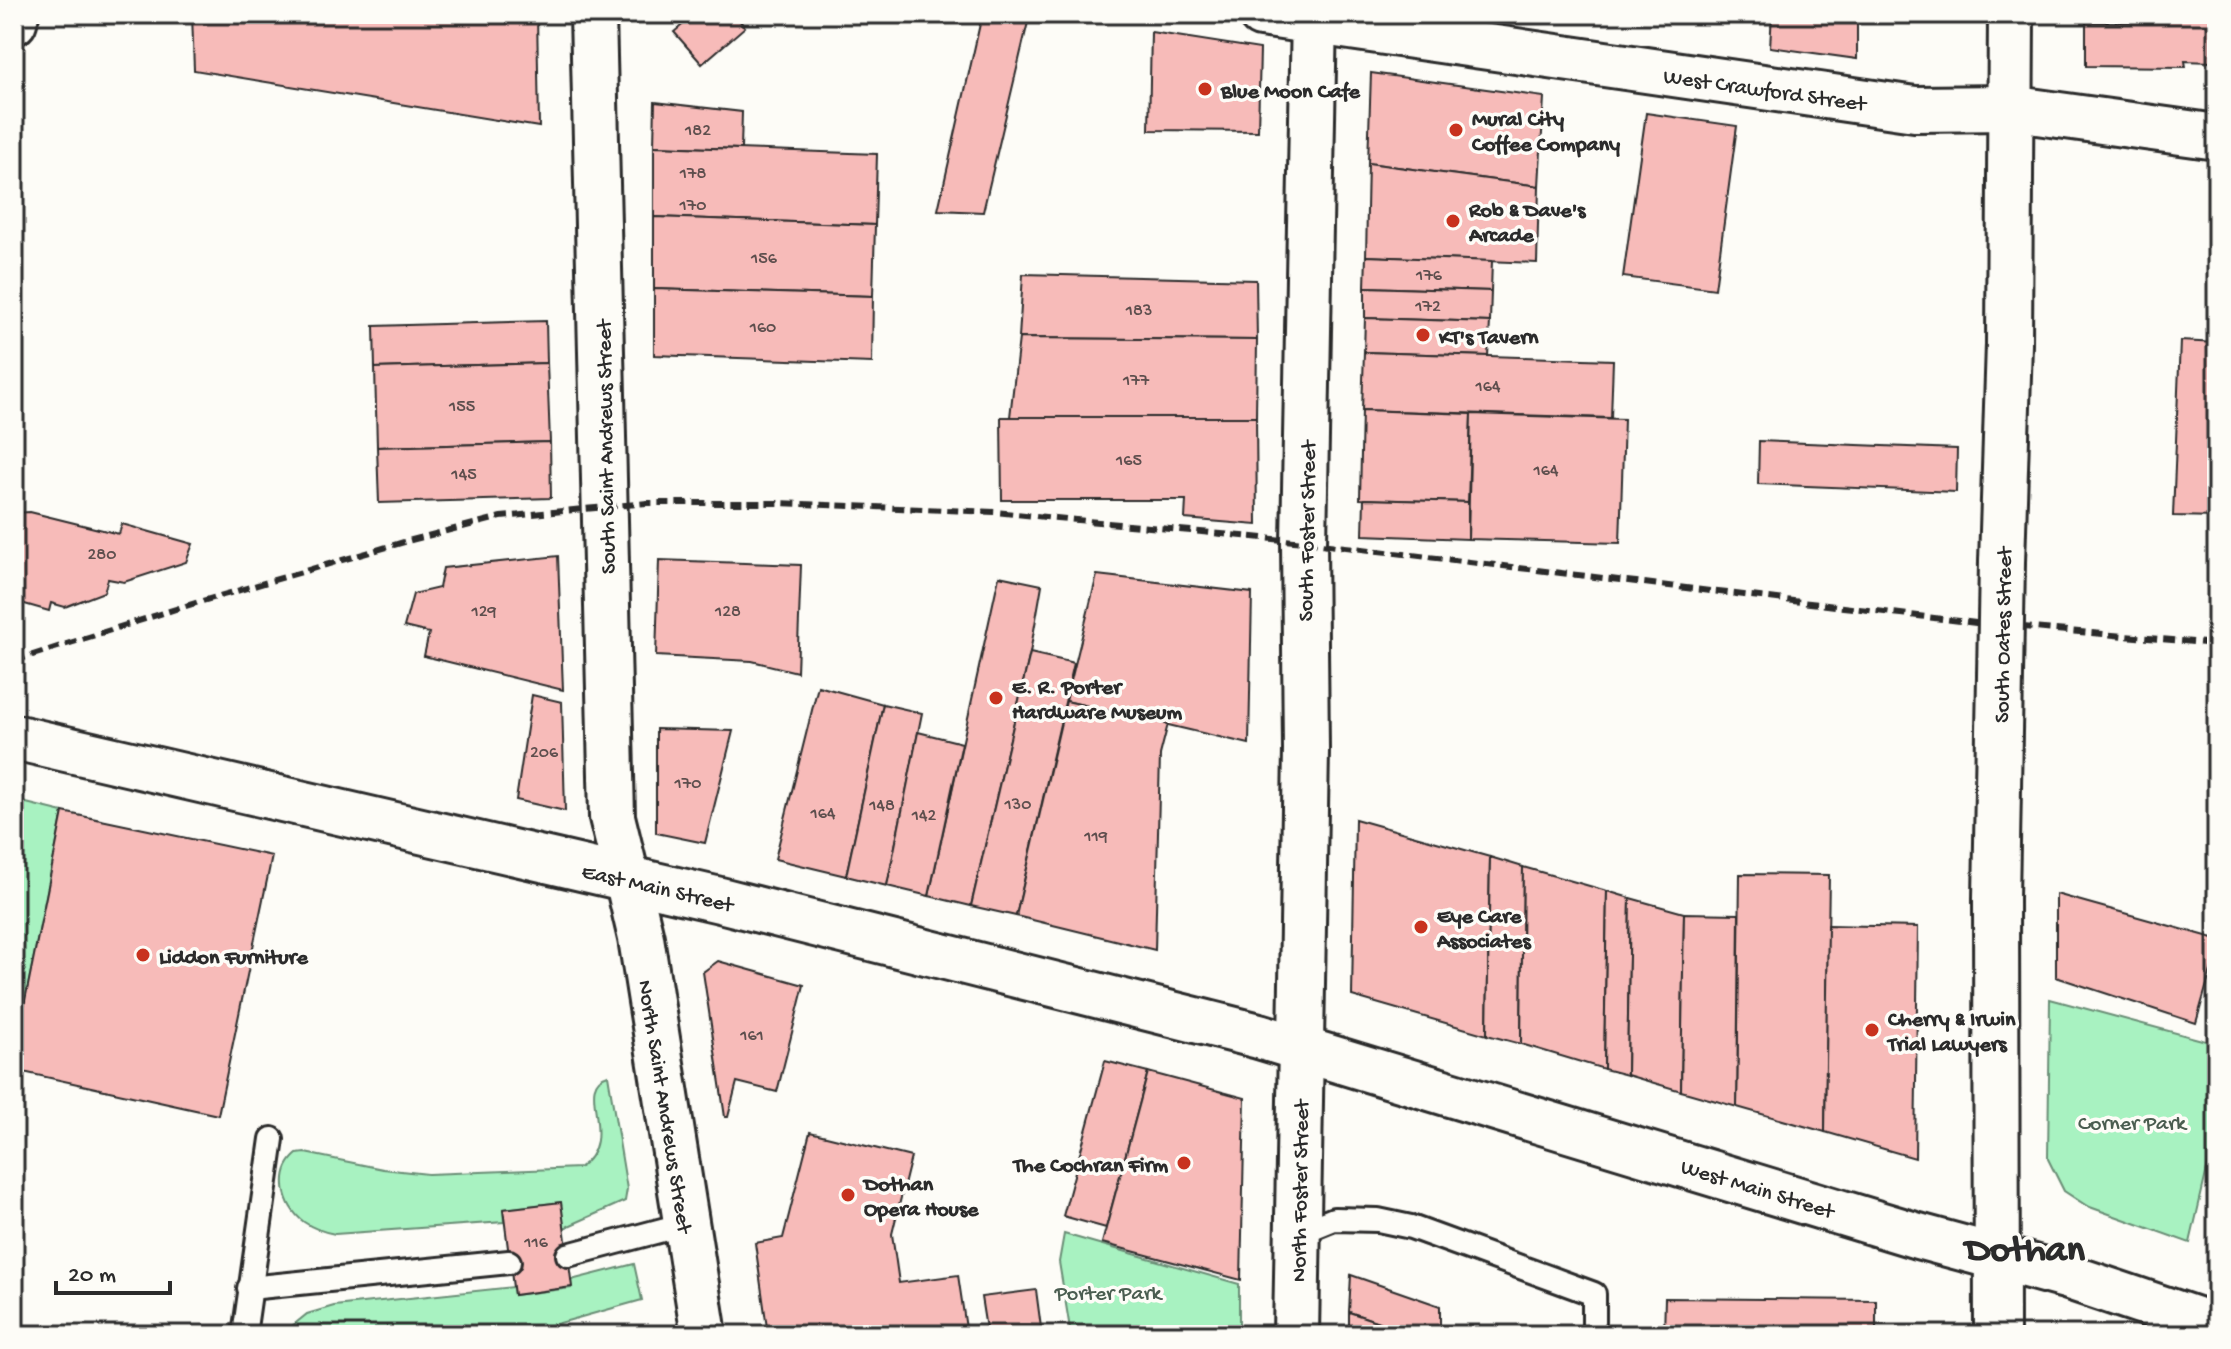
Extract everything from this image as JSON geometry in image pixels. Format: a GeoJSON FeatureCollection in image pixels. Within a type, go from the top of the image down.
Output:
{"type":"FeatureCollection","features":[{"type":"Feature","properties":{"kind":"street"},"geometry":{"type":"LineString","coordinates":[[14,22],[16,14]]}},
{"type":"Feature","properties":{"kind":"street","name":"South Saint Andrews Street"},"geometry":{"type":"LineString","coordinates":[[593,14],[612,817],[627,878]]}},
{"type":"Feature","properties":{"kind":"street","name":"West Crawford Street"},"geometry":{"type":"LineString","coordinates":[[1261,14],[1314,19],[1915,109],[2009,108],[2217,137]]}},
{"type":"Feature","properties":{"kind":"street","name":"South Oates Street"},"geometry":{"type":"LineString","coordinates":[[1997,1335],[1996,899],[2009,344],[2011,14]]}},
{"type":"Feature","properties":{"kind":"street","name":"South Foster Street"},"geometry":{"type":"LineString","coordinates":[[1299,1047],[1306,750],[1304,557],[1314,19]]}},
{"type":"Feature","properties":{"kind":"street","name":"East Main Street"},"geometry":{"type":"LineString","coordinates":[[14,737],[627,878],[1299,1047]]}},
{"type":"Feature","properties":{"kind":"street","name":"North Saint Andrews Street"},"geometry":{"type":"LineString","coordinates":[[627,878],[641,938],[704,1335]]}},
{"type":"Feature","properties":{"kind":"street","name":"North Foster Street"},"geometry":{"type":"LineString","coordinates":[[1296,1335],[1299,1047]]}},
{"type":"Feature","properties":{"kind":"street","name":"West Main Street"},"geometry":{"type":"LineString","coordinates":[[1299,1047],[1918,1236],[2066,1276],[2217,1327]]}},
{"type":"Feature","properties":{"kind":"lane"},"geometry":{"type":"LineString","coordinates":[[244,1335],[272,1139]]}},
{"type":"Feature","properties":{"kind":"lane"},"geometry":{"type":"LineString","coordinates":[[1297,1234],[1334,1219],[1378,1220],[1411,1227],[1594,1294],[1594,1335]]}},
{"type":"Feature","properties":{"kind":"lane"},"geometry":{"type":"LineString","coordinates":[[568,1255],[685,1224]]}},
{"type":"Feature","properties":{"kind":"lane"},"geometry":{"type":"LineString","coordinates":[[249,1288],[509,1262]]}},
{"type":"Feature","properties":{"kind":"green space"},"geometry":{"type":"Polygon","coordinates":[[[14,800],[63,812],[14,1055],[14,800]]]}},
{"type":"Feature","properties":{"kind":"green space","name":"Corner Park"},"geometry":{"type":"Polygon","coordinates":[[[2050,999],[2217,1044],[2217,1126],[2190,1243],[2087,1206],[2064,1191],[2048,1159],[2050,999]]]}},
{"type":"Feature","properties":{"kind":"green space"},"geometry":{"type":"Polygon","coordinates":[[[608,1075],[627,1189],[625,1201],[564,1228],[560,1202],[503,1209],[504,1222],[335,1234],[304,1222],[287,1199],[284,1189],[286,1170],[297,1154],[305,1153],[383,1169],[428,1174],[579,1168],[591,1156],[597,1143],[594,1090],[598,1081],[608,1075]]]}},
{"type":"Feature","properties":{"kind":"green space","name":"Porter Park"},"geometry":{"type":"Polygon","coordinates":[[[1064,1234],[1239,1284],[1239,1335],[1071,1335],[1059,1262],[1064,1234]]]}},
{"type":"Feature","properties":{"kind":"green space"},"geometry":{"type":"Polygon","coordinates":[[[634,1264],[642,1300],[517,1335],[281,1335],[307,1314],[334,1306],[513,1287],[514,1295],[571,1288],[571,1280],[634,1264]]]}},
{"type":"Feature","properties":{"kind":"building"},"geometry":{"type":"Polygon","coordinates":[[[192,14],[537,14],[539,127],[194,70],[192,14]]]}},
{"type":"Feature","properties":{"kind":"building"},"geometry":{"type":"Polygon","coordinates":[[[681,14],[734,14],[745,27],[702,64],[674,32],[687,21],[681,14]]]}},
{"type":"Feature","properties":{"kind":"building"},"geometry":{"type":"Polygon","coordinates":[[[1772,14],[1857,14],[1857,59],[1770,47],[1772,14]]]}},
{"type":"Feature","properties":{"kind":"building"},"geometry":{"type":"Polygon","coordinates":[[[2132,14],[2211,14],[2211,62],[2185,61],[2186,67],[2086,66],[2086,22],[2132,22],[2132,14]]]}},
{"type":"Feature","properties":{"kind":"building"},"geometry":{"type":"Polygon","coordinates":[[[982,15],[1028,22],[983,212],[938,210],[982,15]]]}},
{"type":"Feature","properties":{"kind":"building","name":"Blue Moon Cafe"},"geometry":{"type":"Polygon","coordinates":[[[1151,32],[1260,49],[1258,131],[1149,130],[1151,32]]]}},
{"type":"Feature","properties":{"kind":"building","name":"Mural City Coffee Company"},"geometry":{"type":"Polygon","coordinates":[[[1371,73],[1544,97],[1539,186],[1368,163],[1371,73]]]}},
{"type":"Feature","properties":{"kind":"building"},"geometry":{"type":"Polygon","coordinates":[[[655,102],[742,112],[741,149],[654,146],[655,102]]]}},
{"type":"Feature","properties":{"kind":"building"},"geometry":{"type":"Polygon","coordinates":[[[1646,113],[1737,126],[1715,289],[1623,277],[1646,113]]]}},
{"type":"Feature","properties":{"kind":"building"},"geometry":{"type":"Polygon","coordinates":[[[654,146],[877,154],[875,225],[654,217],[654,146]]]}},
{"type":"Feature","properties":{"kind":"building","name":"Rob & Dave's Arcade"},"geometry":{"type":"Polygon","coordinates":[[[1368,163],[1539,186],[1537,263],[1366,256],[1368,163]]]}},
{"type":"Feature","properties":{"kind":"building"},"geometry":{"type":"Polygon","coordinates":[[[654,217],[875,225],[873,296],[654,289],[654,217]]]}},
{"type":"Feature","properties":{"kind":"building"},"geometry":{"type":"Polygon","coordinates":[[[1366,256],[1492,261],[1491,291],[1365,287],[1366,256]]]}},
{"type":"Feature","properties":{"kind":"building"},"geometry":{"type":"Polygon","coordinates":[[[1023,274],[1256,280],[1257,340],[1019,338],[1023,274]]]}},
{"type":"Feature","properties":{"kind":"building"},"geometry":{"type":"Polygon","coordinates":[[[1365,287],[1491,291],[1490,322],[1365,318],[1365,287]]]}},
{"type":"Feature","properties":{"kind":"building"},"geometry":{"type":"Polygon","coordinates":[[[654,289],[873,296],[872,363],[654,355],[654,289]]]}},
{"type":"Feature","properties":{"kind":"building"},"geometry":{"type":"Polygon","coordinates":[[[1365,318],[1490,322],[1488,356],[1364,352],[1365,318]]]}},
{"type":"Feature","properties":{"kind":"building"},"geometry":{"type":"Polygon","coordinates":[[[546,321],[547,363],[375,368],[374,326],[546,321]]]}},
{"type":"Feature","properties":{"kind":"building"},"geometry":{"type":"Polygon","coordinates":[[[1019,338],[1257,340],[1256,417],[1010,417],[1019,338]]]}},
{"type":"Feature","properties":{"kind":"building"},"geometry":{"type":"Polygon","coordinates":[[[2180,341],[2217,343],[2217,517],[2173,516],[2180,341]]]}},
{"type":"Feature","properties":{"kind":"building"},"geometry":{"type":"Polygon","coordinates":[[[1364,352],[1613,360],[1611,418],[1362,410],[1364,352]]]}},
{"type":"Feature","properties":{"kind":"building"},"geometry":{"type":"Polygon","coordinates":[[[547,363],[550,442],[377,447],[375,368],[547,363]]]}},
{"type":"Feature","properties":{"kind":"building"},"geometry":{"type":"Polygon","coordinates":[[[1362,410],[1471,414],[1468,502],[1360,499],[1362,410]]]}},
{"type":"Feature","properties":{"kind":"building"},"geometry":{"type":"Polygon","coordinates":[[[1471,414],[1624,419],[1620,543],[1468,539],[1471,414]]]}},
{"type":"Feature","properties":{"kind":"building"},"geometry":{"type":"Polygon","coordinates":[[[1001,417],[1256,417],[1257,525],[1185,519],[1186,500],[1002,500],[1001,417]]]}},
{"type":"Feature","properties":{"kind":"building"},"geometry":{"type":"Polygon","coordinates":[[[1759,441],[1957,449],[1956,492],[1758,484],[1759,441]]]}},
{"type":"Feature","properties":{"kind":"building"},"geometry":{"type":"Polygon","coordinates":[[[550,442],[551,498],[379,503],[377,447],[550,442]]]}},
{"type":"Feature","properties":{"kind":"building"},"geometry":{"type":"Polygon","coordinates":[[[1364,499],[1468,502],[1468,539],[1363,535],[1364,499]]]}},
{"type":"Feature","properties":{"kind":"building"},"geometry":{"type":"Polygon","coordinates":[[[30,512],[119,534],[122,524],[193,544],[186,562],[124,582],[108,579],[104,592],[65,607],[51,603],[49,611],[14,601],[14,513],[30,512]]]}},
{"type":"Feature","properties":{"kind":"building"},"geometry":{"type":"Polygon","coordinates":[[[558,556],[563,690],[424,656],[429,633],[404,627],[413,594],[439,588],[443,568],[558,556]]]}},
{"type":"Feature","properties":{"kind":"building"},"geometry":{"type":"Polygon","coordinates":[[[659,560],[801,565],[797,672],[752,661],[656,656],[659,560]]]}},
{"type":"Feature","properties":{"kind":"building"},"geometry":{"type":"Polygon","coordinates":[[[1097,575],[1252,593],[1249,744],[1066,701],[1097,575]]]}},
{"type":"Feature","properties":{"kind":"building","name":"E. R. Porter Hardware Museum"},"geometry":{"type":"Polygon","coordinates":[[[999,576],[1042,585],[1030,653],[971,906],[929,896],[999,576]]]}},
{"type":"Feature","properties":{"kind":"building"},"geometry":{"type":"Polygon","coordinates":[[[1030,653],[1074,663],[1016,916],[971,906],[1030,653]]]}},
{"type":"Feature","properties":{"kind":"building"},"geometry":{"type":"Polygon","coordinates":[[[818,686],[883,704],[846,876],[775,859],[818,686]]]}},
{"type":"Feature","properties":{"kind":"building"},"geometry":{"type":"Polygon","coordinates":[[[532,695],[562,702],[565,811],[516,800],[532,695]]]}},
{"type":"Feature","properties":{"kind":"building"},"geometry":{"type":"Polygon","coordinates":[[[1066,701],[1168,724],[1160,755],[1155,950],[1016,916],[1066,701]]]}},
{"type":"Feature","properties":{"kind":"building"},"geometry":{"type":"Polygon","coordinates":[[[883,704],[922,713],[887,886],[846,876],[883,704]]]}},
{"type":"Feature","properties":{"kind":"building"},"geometry":{"type":"Polygon","coordinates":[[[656,729],[733,731],[705,843],[656,833],[656,729]]]}},
{"type":"Feature","properties":{"kind":"building"},"geometry":{"type":"Polygon","coordinates":[[[918,732],[962,743],[929,896],[887,886],[918,732]]]}},
{"type":"Feature","properties":{"kind":"building","name":"Liddon Furniture"},"geometry":{"type":"Polygon","coordinates":[[[63,812],[272,856],[218,1115],[14,1070],[14,1055],[63,812]]]}},
{"type":"Feature","properties":{"kind":"building","name":"Eye Care Associates"},"geometry":{"type":"Polygon","coordinates":[[[1355,819],[1490,857],[1487,1035],[1352,996],[1355,819]]]}},
{"type":"Feature","properties":{"kind":"building"},"geometry":{"type":"Polygon","coordinates":[[[1490,857],[1523,867],[1521,1044],[1487,1035],[1490,857]]]}},
{"type":"Feature","properties":{"kind":"building"},"geometry":{"type":"Polygon","coordinates":[[[1523,867],[1607,891],[1604,1069],[1521,1044],[1523,867]]]}},
{"type":"Feature","properties":{"kind":"building"},"geometry":{"type":"Polygon","coordinates":[[[1740,874],[1829,875],[1825,1132],[1737,1107],[1740,874]]]}},
{"type":"Feature","properties":{"kind":"building"},"geometry":{"type":"Polygon","coordinates":[[[1607,891],[1630,898],[1627,1075],[1604,1069],[1607,891]]]}},
{"type":"Feature","properties":{"kind":"building"},"geometry":{"type":"Polygon","coordinates":[[[2056,894],[2217,939],[2217,949],[2196,1023],[2056,977],[2056,894]]]}},
{"type":"Feature","properties":{"kind":"building"},"geometry":{"type":"Polygon","coordinates":[[[1630,898],[1684,913],[1681,1091],[1627,1075],[1630,898]]]}},
{"type":"Feature","properties":{"kind":"building"},"geometry":{"type":"Polygon","coordinates":[[[1684,913],[1739,914],[1737,1107],[1681,1091],[1684,913]]]}},
{"type":"Feature","properties":{"kind":"building","name":"Cherry & Irwin Trial Lawyers"},"geometry":{"type":"Polygon","coordinates":[[[1828,925],[1918,927],[1915,1158],[1825,1132],[1828,925]]]}},
{"type":"Feature","properties":{"kind":"building"},"geometry":{"type":"Polygon","coordinates":[[[718,961],[804,985],[777,1092],[737,1082],[728,1117],[725,1117],[703,972],[718,961]]]}},
{"type":"Feature","properties":{"kind":"building"},"geometry":{"type":"Polygon","coordinates":[[[1105,1061],[1148,1072],[1106,1228],[1063,1216],[1105,1061]]]}},
{"type":"Feature","properties":{"kind":"building","name":"The Cochran Firm"},"geometry":{"type":"Polygon","coordinates":[[[1148,1072],[1245,1098],[1241,1280],[1102,1243],[1148,1072]]]}},
{"type":"Feature","properties":{"kind":"building","name":"Dothan Opera House"},"geometry":{"type":"Polygon","coordinates":[[[810,1132],[911,1157],[892,1234],[899,1283],[958,1275],[967,1335],[768,1335],[755,1243],[783,1238],[810,1132]]]}},
{"type":"Feature","properties":{"kind":"building"},"geometry":{"type":"Polygon","coordinates":[[[561,1202],[572,1287],[514,1295],[503,1209],[561,1202]]]}},
{"type":"Feature","properties":{"kind":"building"},"geometry":{"type":"Polygon","coordinates":[[[1351,1275],[1440,1306],[1440,1335],[1408,1332],[1349,1312],[1351,1275]]]}},
{"type":"Feature","properties":{"kind":"building"},"geometry":{"type":"Polygon","coordinates":[[[1036,1290],[1042,1335],[987,1335],[981,1297],[1036,1290]]]}},
{"type":"Feature","properties":{"kind":"building"},"geometry":{"type":"Polygon","coordinates":[[[1665,1298],[1876,1300],[1876,1335],[1664,1335],[1665,1298]]]}},
{"type":"Feature","properties":{"kind":"building"},"geometry":{"type":"Polygon","coordinates":[[[1349,1312],[1408,1332],[1430,1335],[1349,1335],[1349,1312]]]}},
{"type":"Feature","properties":{"kind":"railway"},"geometry":{"type":"LineString","coordinates":[[14,661],[182,607],[501,517],[647,503],[781,503],[995,512],[1304,542],[1976,623],[2217,644]]}},
{"type":"Feature","properties":{"kind":"place","name":"Blue Moon Cafe"},"geometry":{"type":"Point","coordinates":[1205,89]}},
{"type":"Feature","properties":{"kind":"place","name":"Mural City Coffee Company"},"geometry":{"type":"Point","coordinates":[1456,130]}},
{"type":"Feature","properties":{"kind":"place","name":"Rob & Dave's Arcade"},"geometry":{"type":"Point","coordinates":[1453,221]}},
{"type":"Feature","properties":{"kind":"place","name":"KT's Tavern"},"geometry":{"type":"Point","coordinates":[1423,335]}},
{"type":"Feature","properties":{"kind":"place","name":"E. R. Porter Hardware Museum"},"geometry":{"type":"Point","coordinates":[996,698]}},
{"type":"Feature","properties":{"kind":"place","name":"Eye Care Associates"},"geometry":{"type":"Point","coordinates":[1421,927]}},
{"type":"Feature","properties":{"kind":"place","name":"Liddon Furniture"},"geometry":{"type":"Point","coordinates":[143,955]}},
{"type":"Feature","properties":{"kind":"place","name":"Cherry & Irwin Trial Lawyers"},"geometry":{"type":"Point","coordinates":[1872,1030]}},
{"type":"Feature","properties":{"kind":"place","name":"The Cochran Firm"},"geometry":{"type":"Point","coordinates":[1184,1163]}},
{"type":"Feature","properties":{"kind":"place","name":"Dothan Opera House"},"geometry":{"type":"Point","coordinates":[848,1195]}},
{"type":"Feature","properties":{"kind":"district","name":"Dothan"},"geometry":{"type":"Point","coordinates":[2025,1246]}}]}
